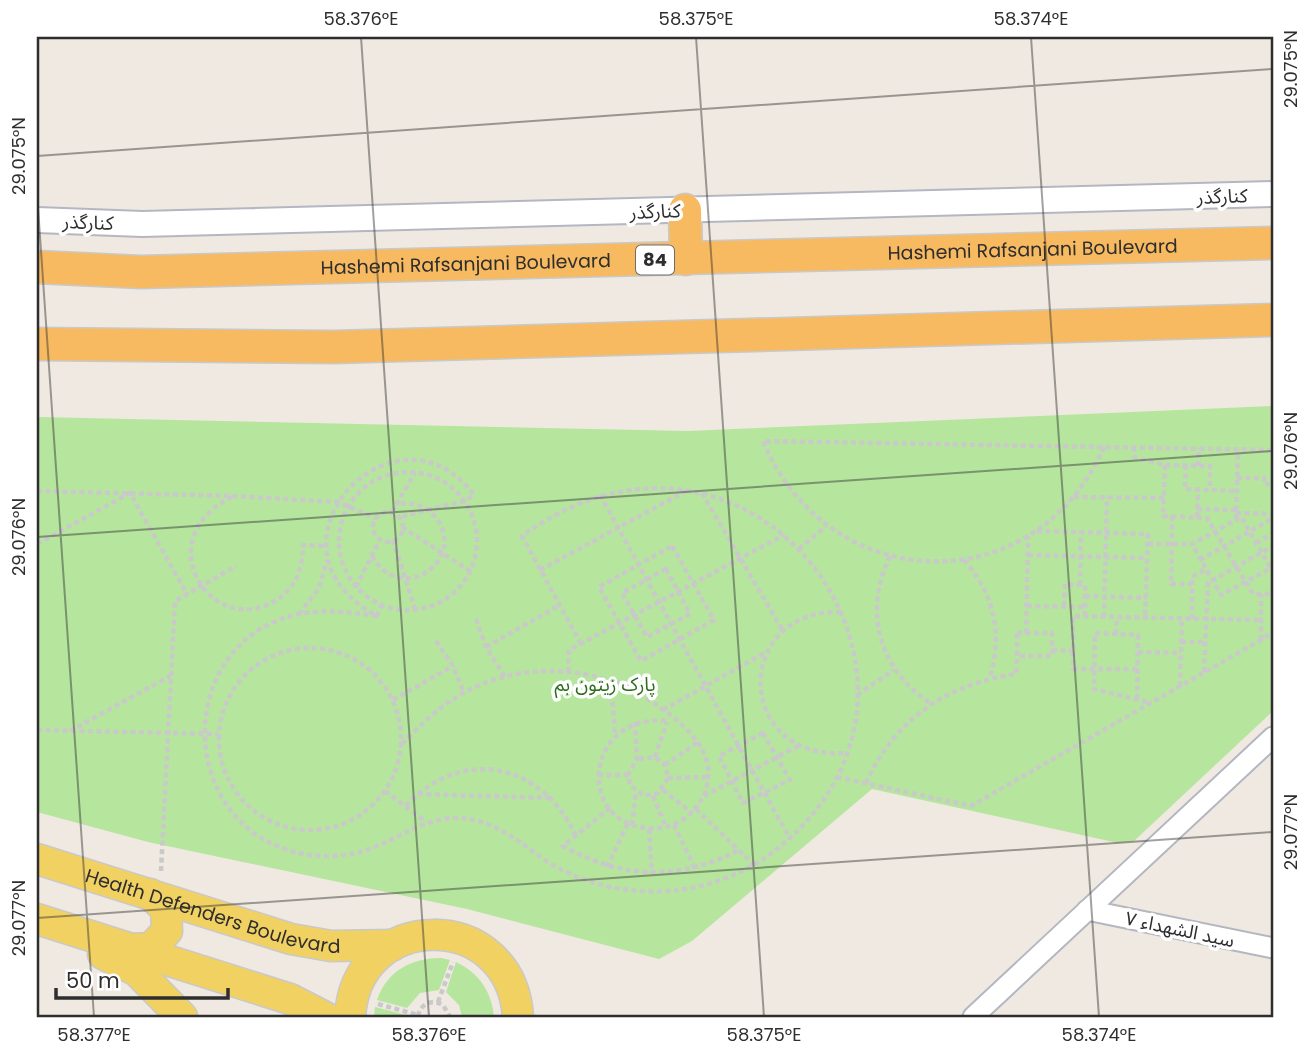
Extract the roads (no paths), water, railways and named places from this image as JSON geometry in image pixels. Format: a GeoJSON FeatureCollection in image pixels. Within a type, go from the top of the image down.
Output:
{"type":"FeatureCollection","features":[{"type":"Feature","properties":{"kind":"highway"},"geometry":{"type":"LineString","coordinates":[[685,210],[686,259]]}},
{"type":"Feature","properties":{"kind":"highway","name":"Hashemi Rafsanjani Boulevard"},"geometry":{"type":"LineString","coordinates":[[37,267],[141,272],[1273,243]]}},
{"type":"Feature","properties":{"kind":"highway"},"geometry":{"type":"LineString","coordinates":[[37,344],[332,348],[1273,320]]}},
{"type":"Feature","properties":{"kind":"main road","name":"Health Defenders Boulevard"},"geometry":{"type":"LineString","coordinates":[[37,859],[291,939],[331,946],[393,944],[431,934],[461,938],[480,947],[502,968],[526,1016]]}},
{"type":"Feature","properties":{"kind":"main road"},"geometry":{"type":"LineString","coordinates":[[129,948],[152,948],[167,931],[166,909],[155,895]]}},
{"type":"Feature","properties":{"kind":"main road"},"geometry":{"type":"LineString","coordinates":[[37,920],[290,999],[325,1017]]}},
{"type":"Feature","properties":{"kind":"main road"},"geometry":{"type":"LineString","coordinates":[[37,920],[137,971],[182,1017]]}},
{"type":"Feature","properties":{"kind":"main road"},"geometry":{"type":"LineString","coordinates":[[351,1007],[364,971],[393,944]]}},
{"type":"Feature","properties":{"kind":"street","name":"کنارگذر"},"geometry":{"type":"LineString","coordinates":[[37,220],[142,224],[1273,194]]}},
{"type":"Feature","properties":{"kind":"street"},"geometry":{"type":"LineString","coordinates":[[973,1017],[1273,737]]}},
{"type":"Feature","properties":{"kind":"street","name":"سید الشهداء ۷"},"geometry":{"type":"LineString","coordinates":[[1087,911],[1273,948]]}},
{"type":"Feature","properties":{"kind":"park label","name":"پارک زیتون بم"},"geometry":{"type":"Point","coordinates":[605,684]}}]}
